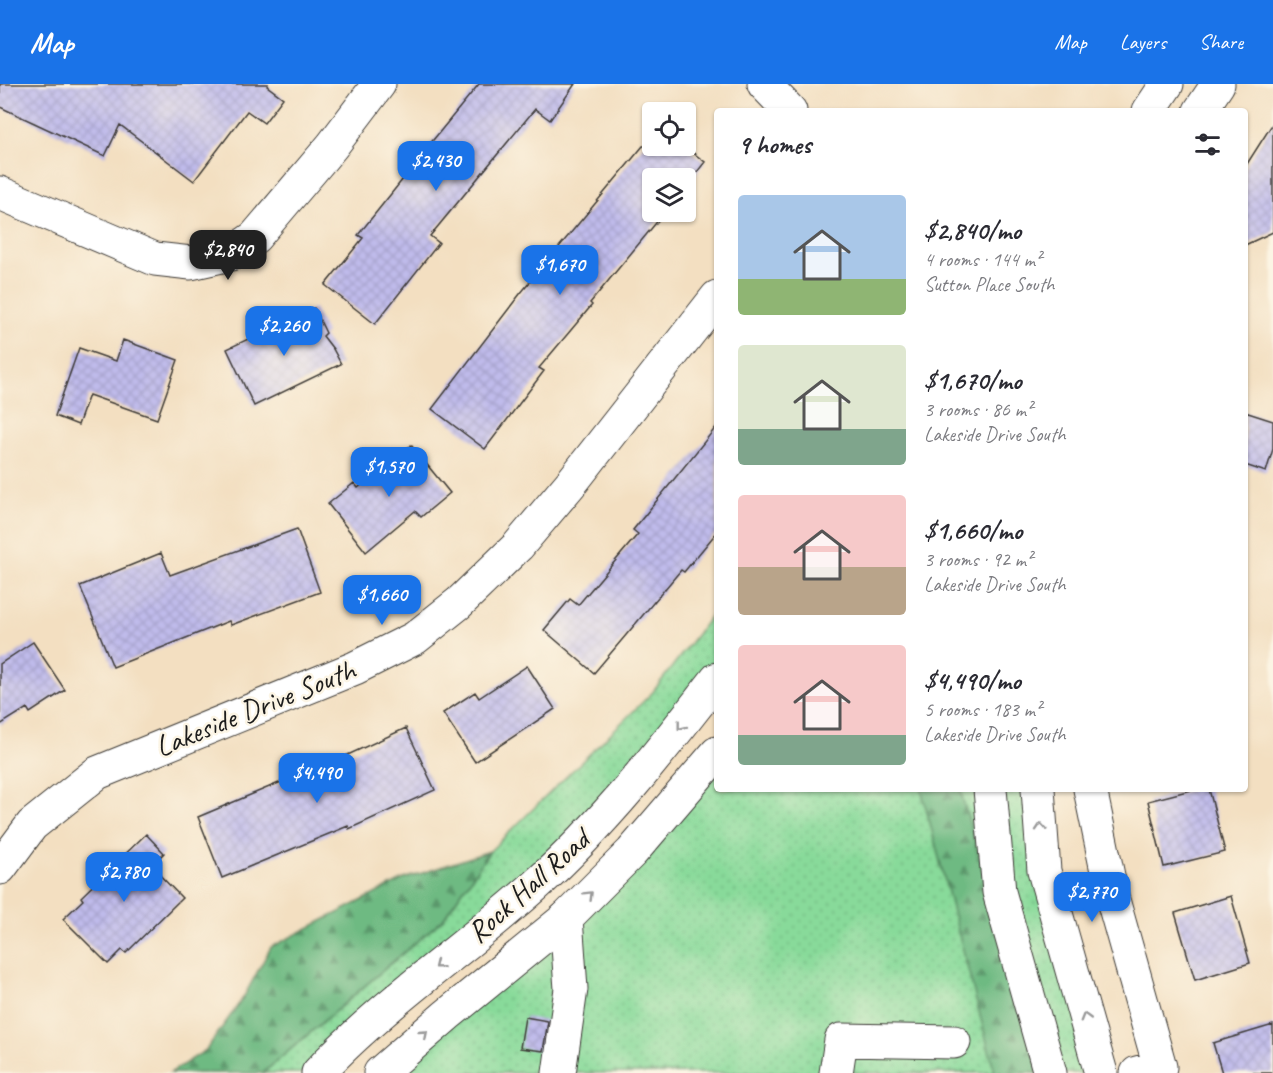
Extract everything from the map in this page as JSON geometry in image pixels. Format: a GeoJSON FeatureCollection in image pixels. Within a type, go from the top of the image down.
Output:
{"type":"FeatureCollection","features":[{"type":"Feature","properties":{"kind":"main road"},"geometry":{"type":"LineString","coordinates":[[0,193],[155,259],[190,263],[231,254],[255,237],[332,146],[379,84]]}},
{"type":"Feature","properties":{"kind":"main road"},"geometry":{"type":"LineString","coordinates":[[764,84],[787,108]]}},
{"type":"Feature","properties":{"kind":"main road"},"geometry":{"type":"LineString","coordinates":[[1151,108],[1167,84]]}},
{"type":"Feature","properties":{"kind":"main road"},"geometry":{"type":"LineString","coordinates":[[1202,108],[1218,84]]}},
{"type":"Feature","properties":{"kind":"main road","name":"Lakeside Drive South"},"geometry":{"type":"LineString","coordinates":[[0,868],[32,825],[97,773],[355,668],[415,638],[459,603],[526,537],[714,301]]}},
{"type":"Feature","properties":{"kind":"main road","name":"Rock Hall Road"},"geometry":{"type":"LineString","coordinates":[[318,1073],[336,1053],[421,979],[536,885],[597,823],[671,739],[714,683]]}},
{"type":"Feature","properties":{"kind":"main road","name":"Rock Hall Road"},"geometry":{"type":"LineString","coordinates":[[380,1073],[566,918],[632,852],[714,756]]}},
{"type":"Feature","properties":{"kind":"main road"},"geometry":{"type":"LineString","coordinates":[[990,792],[999,892],[1050,1073]]}},
{"type":"Feature","properties":{"kind":"main road"},"geometry":{"type":"LineString","coordinates":[[1038,792],[1044,871],[1101,1073]]}},
{"type":"Feature","properties":{"kind":"main road"},"geometry":{"type":"LineString","coordinates":[[1091,792],[1113,900],[1160,1067],[1137,1073]]}},
{"type":"Feature","properties":{"kind":"main road"},"geometry":{"type":"LineString","coordinates":[[559,1073],[572,989],[566,918]]}},
{"type":"Feature","properties":{"kind":"main road"},"geometry":{"type":"LineString","coordinates":[[836,1073],[841,1040],[954,1042]]}},
{"type":"Feature","properties":{"kind":"green space"},"geometry":{"type":"Polygon","coordinates":[[[714,612],[714,675],[598,816],[316,1073],[263,1073],[443,919],[490,851],[652,693],[714,612]]]}},
{"type":"Feature","properties":{"kind":"green space"},"geometry":{"type":"Polygon","coordinates":[[[714,766],[714,792],[1044,792],[1101,1073],[391,1073],[714,766]]]}},
{"type":"Feature","properties":{"kind":"green space"},"geometry":{"type":"Polygon","coordinates":[[[922,792],[961,792],[1039,1073],[995,1073],[922,792]]]}},
{"type":"Feature","properties":{"kind":"green space"},"geometry":{"type":"Polygon","coordinates":[[[490,851],[443,919],[263,1073],[170,1073],[206,1050],[243,998],[271,947],[404,879],[490,851]]]}},
{"type":"Feature","properties":{"kind":"building"},"geometry":{"type":"Polygon","coordinates":[[[0,84],[268,84],[267,86],[283,98],[264,123],[247,111],[194,181],[120,125],[105,156],[0,107],[0,84]]]}},
{"type":"Feature","properties":{"kind":"building"},"geometry":{"type":"Polygon","coordinates":[[[479,84],[575,84],[550,120],[535,109],[430,236],[439,243],[375,324],[325,285],[363,238],[358,235],[479,84]]]}},
{"type":"Feature","properties":{"kind":"building"},"geometry":{"type":"Polygon","coordinates":[[[1273,123],[1273,232],[1248,244],[1248,162],[1273,123]]]}},
{"type":"Feature","properties":{"kind":"building"},"geometry":{"type":"Polygon","coordinates":[[[642,147],[642,156],[696,155],[705,162],[696,173],[696,168],[642,168],[642,222],[657,222],[539,368],[544,371],[485,449],[432,409],[520,294],[642,147]]]}},
{"type":"Feature","properties":{"kind":"building"},"geometry":{"type":"Polygon","coordinates":[[[314,308],[326,333],[323,336],[341,364],[254,406],[227,349],[314,308]]]}},
{"type":"Feature","properties":{"kind":"building"},"geometry":{"type":"Polygon","coordinates":[[[123,340],[178,360],[157,419],[89,395],[78,425],[55,416],[79,348],[116,361],[123,340]]]}},
{"type":"Feature","properties":{"kind":"building"},"geometry":{"type":"Polygon","coordinates":[[[1248,413],[1273,421],[1273,449],[1266,472],[1248,466],[1248,413]]]}},
{"type":"Feature","properties":{"kind":"building"},"geometry":{"type":"Polygon","coordinates":[[[714,430],[714,536],[684,572],[681,570],[594,673],[544,630],[570,599],[578,605],[638,534],[633,530],[714,430]]]}},
{"type":"Feature","properties":{"kind":"building"},"geometry":{"type":"Polygon","coordinates":[[[411,445],[450,493],[421,517],[415,511],[366,552],[328,504],[354,483],[358,488],[411,445]]]}},
{"type":"Feature","properties":{"kind":"building"},"geometry":{"type":"Polygon","coordinates":[[[297,529],[320,592],[231,625],[229,621],[113,667],[80,586],[161,553],[170,575],[297,529]]]}},
{"type":"Feature","properties":{"kind":"building"},"geometry":{"type":"Polygon","coordinates":[[[33,642],[65,690],[30,713],[27,708],[0,725],[0,664],[33,642]]]}},
{"type":"Feature","properties":{"kind":"building"},"geometry":{"type":"Polygon","coordinates":[[[527,666],[555,709],[475,762],[443,713],[475,692],[479,698],[527,666]]]}},
{"type":"Feature","properties":{"kind":"building"},"geometry":{"type":"Polygon","coordinates":[[[406,728],[435,790],[349,829],[348,826],[222,878],[198,817],[286,780],[287,783],[406,728]]]}},
{"type":"Feature","properties":{"kind":"building"},"geometry":{"type":"Polygon","coordinates":[[[1183,792],[1210,792],[1225,852],[1164,867],[1148,801],[1183,792]]]}},
{"type":"Feature","properties":{"kind":"building"},"geometry":{"type":"Polygon","coordinates":[[[146,834],[164,853],[151,866],[182,898],[126,953],[122,950],[108,964],[63,919],[83,900],[81,897],[146,834]]]}},
{"type":"Feature","properties":{"kind":"building"},"geometry":{"type":"Polygon","coordinates":[[[1231,896],[1250,963],[1195,980],[1175,913],[1231,896]]]}},
{"type":"Feature","properties":{"kind":"building"},"geometry":{"type":"Polygon","coordinates":[[[525,1017],[548,1021],[543,1051],[520,1048],[525,1017]]]}},
{"type":"Feature","properties":{"kind":"building"},"geometry":{"type":"Polygon","coordinates":[[[1273,1025],[1273,1073],[1222,1073],[1213,1043],[1273,1025]]]}}]}
